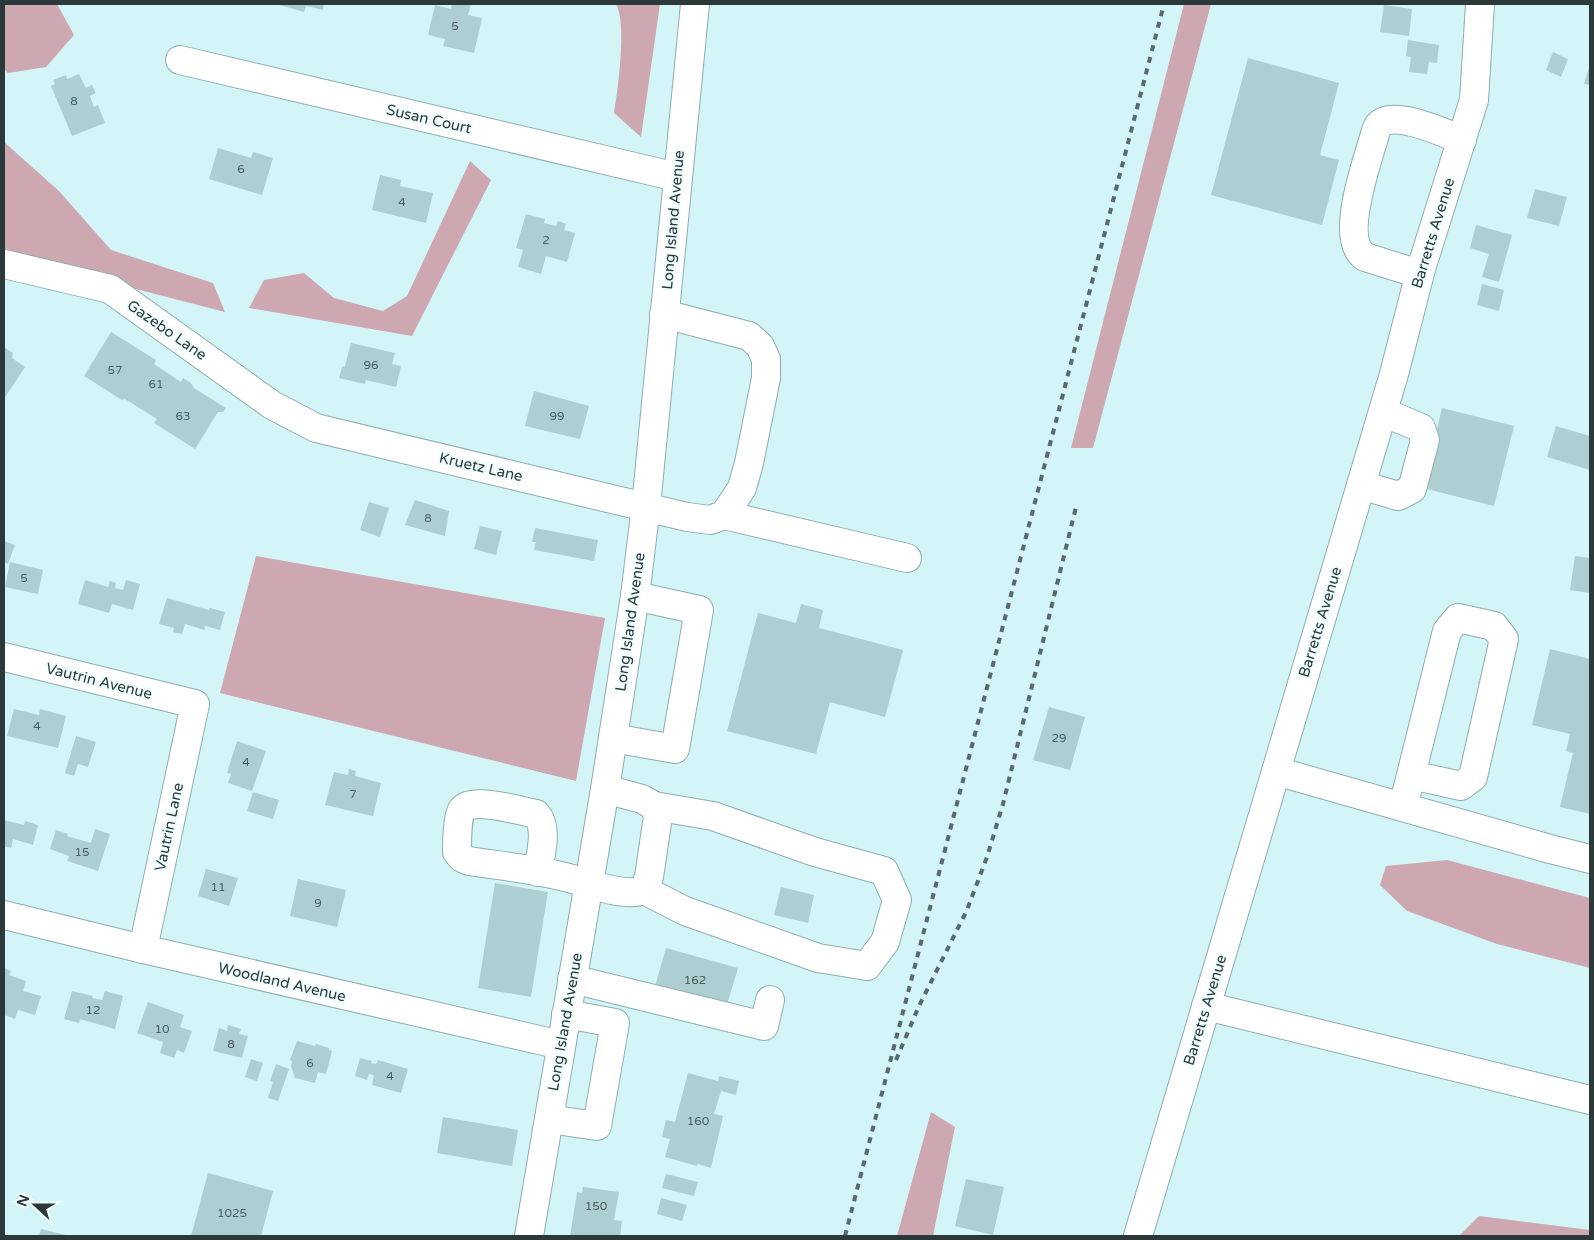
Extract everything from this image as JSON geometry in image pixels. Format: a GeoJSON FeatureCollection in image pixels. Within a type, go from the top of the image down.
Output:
{"type":"FeatureCollection","features":[{"type":"Feature","properties":{"kind":"street","name":"Long Island Avenue"},"geometry":{"type":"LineString","coordinates":[[529,1236],[605,790],[635,596],[646,506],[695,4]]}},
{"type":"Feature","properties":{"kind":"street","name":"Barretts Avenue"},"geometry":{"type":"LineString","coordinates":[[1138,1236],[1383,412],[1419,274],[1474,100],[1480,4]]}},
{"type":"Feature","properties":{"kind":"street","name":"Susan Court"},"geometry":{"type":"LineString","coordinates":[[180,60],[677,178]]}},
{"type":"Feature","properties":{"kind":"street"},"geometry":{"type":"LineString","coordinates":[[1419,274],[1365,257],[1360,253],[1354,238],[1355,208],[1375,134],[1378,126],[1383,122],[1398,119],[1462,140]]}},
{"type":"Feature","properties":{"kind":"street","name":"Gazebo Lane"},"geometry":{"type":"LineString","coordinates":[[4,264],[110,289],[272,405],[316,428]]}},
{"type":"Feature","properties":{"kind":"street"},"geometry":{"type":"LineString","coordinates":[[664,314],[749,336],[760,346],[766,359],[766,378],[749,463],[742,488],[724,515],[906,558]]}},
{"type":"Feature","properties":{"kind":"street"},"geometry":{"type":"LineString","coordinates":[[1361,485],[1398,496],[1412,489],[1425,440],[1421,428],[1383,412]]}},
{"type":"Feature","properties":{"kind":"street","name":"Kruetz Lane"},"geometry":{"type":"LineString","coordinates":[[316,428],[694,518],[710,520],[724,515]]}},
{"type":"Feature","properties":{"kind":"street"},"geometry":{"type":"LineString","coordinates":[[613,738],[676,749],[699,610],[635,596]]}},
{"type":"Feature","properties":{"kind":"street"},"geometry":{"type":"LineString","coordinates":[[1404,807],[1447,631],[1458,618],[1494,626],[1504,639],[1473,777],[1461,786],[1412,775]]}},
{"type":"Feature","properties":{"kind":"street","name":"Vautrin Avenue"},"geometry":{"type":"LineString","coordinates":[[4,657],[195,704]]}},
{"type":"Feature","properties":{"kind":"street","name":"Vautrin Lane"},"geometry":{"type":"LineString","coordinates":[[143,949],[195,704]]}},
{"type":"Feature","properties":{"kind":"street"},"geometry":{"type":"LineString","coordinates":[[1276,771],[1590,859]]}},
{"type":"Feature","properties":{"kind":"street"},"geometry":{"type":"LineString","coordinates":[[538,872],[635,893],[644,890],[686,911],[818,958],[867,966],[885,942],[897,900],[884,871],[815,852],[713,816],[654,806],[642,799],[605,790]]}},
{"type":"Feature","properties":{"kind":"street"},"geometry":{"type":"LineString","coordinates":[[644,890],[650,877],[658,816],[654,806]]}},
{"type":"Feature","properties":{"kind":"street","name":"Woodland Avenue"},"geometry":{"type":"LineString","coordinates":[[4,915],[143,949],[562,1045]]}},
{"type":"Feature","properties":{"kind":"street"},"geometry":{"type":"LineString","coordinates":[[572,979],[764,1026],[770,1000]]}},
{"type":"Feature","properties":{"kind":"street"},"geometry":{"type":"LineString","coordinates":[[1206,1006],[1590,1100]]}},
{"type":"Feature","properties":{"kind":"street"},"geometry":{"type":"LineString","coordinates":[[548,1119],[597,1126],[615,1023],[566,1014]]}},
{"type":"Feature","properties":{"kind":"shaded area"},"geometry":{"type":"Polygon","coordinates":[[[4,4],[57,4],[74,35],[46,67],[8,73],[4,69],[4,4]]]}},
{"type":"Feature","properties":{"kind":"shaded area"},"geometry":{"type":"Polygon","coordinates":[[[616,4],[660,4],[641,137],[614,113],[621,41],[621,26],[616,4]]]}},
{"type":"Feature","properties":{"kind":"shaded area"},"geometry":{"type":"Polygon","coordinates":[[[1184,4],[1211,4],[1093,448],[1071,448],[1184,4]]]}},
{"type":"Feature","properties":{"kind":"shaded area"},"geometry":{"type":"Polygon","coordinates":[[[4,142],[59,191],[111,250],[213,283],[225,312],[4,255],[4,142]]]}},
{"type":"Feature","properties":{"kind":"shaded area"},"geometry":{"type":"Polygon","coordinates":[[[470,161],[491,180],[412,336],[249,308],[264,280],[304,273],[334,298],[383,311],[407,296],[470,161]]]}},
{"type":"Feature","properties":{"kind":"shaded area"},"geometry":{"type":"Polygon","coordinates":[[[256,556],[605,618],[576,781],[220,693],[256,556]]]}},
{"type":"Feature","properties":{"kind":"shaded area"},"geometry":{"type":"Polygon","coordinates":[[[1447,860],[1590,898],[1590,968],[1497,944],[1407,911],[1380,885],[1386,866],[1447,860]]]}},
{"type":"Feature","properties":{"kind":"shaded area"},"geometry":{"type":"Polygon","coordinates":[[[931,1112],[955,1127],[933,1236],[897,1236],[931,1112]]]}},
{"type":"Feature","properties":{"kind":"shaded area"},"geometry":{"type":"Polygon","coordinates":[[[1479,1216],[1590,1230],[1590,1236],[1459,1236],[1479,1216]]]}},
{"type":"Feature","properties":{"kind":"building"},"geometry":{"type":"Polygon","coordinates":[[[276,4],[324,4],[323,10],[306,6],[304,12],[276,4]]]}},
{"type":"Feature","properties":{"kind":"building"},"geometry":{"type":"Polygon","coordinates":[[[452,4],[471,4],[468,15],[482,18],[474,53],[443,46],[445,39],[428,35],[435,5],[451,9],[452,4]]]}},
{"type":"Feature","properties":{"kind":"building"},"geometry":{"type":"Polygon","coordinates":[[[1384,5],[1412,9],[1409,36],[1380,32],[1384,5]]]}},
{"type":"Feature","properties":{"kind":"building"},"geometry":{"type":"Polygon","coordinates":[[[1408,40],[1439,45],[1437,63],[1429,62],[1427,74],[1409,72],[1411,57],[1406,56],[1408,40]]]}},
{"type":"Feature","properties":{"kind":"building"},"geometry":{"type":"Polygon","coordinates":[[[1553,52],[1568,59],[1561,77],[1546,70],[1553,52]]]}},
{"type":"Feature","properties":{"kind":"building"},"geometry":{"type":"Polygon","coordinates":[[[1248,58],[1339,83],[1320,155],[1339,160],[1322,225],[1211,195],[1248,58]]]}},
{"type":"Feature","properties":{"kind":"building"},"geometry":{"type":"Polygon","coordinates":[[[1590,64],[1590,85],[1584,84],[1590,64]]]}},
{"type":"Feature","properties":{"kind":"building"},"geometry":{"type":"Polygon","coordinates":[[[79,74],[86,88],[92,85],[96,93],[90,96],[94,107],[98,105],[105,123],[72,136],[51,86],[55,84],[53,80],[66,75],[67,79],[79,74]]]}},
{"type":"Feature","properties":{"kind":"building"},"geometry":{"type":"Polygon","coordinates":[[[218,148],[251,158],[253,152],[273,158],[262,195],[209,179],[218,148]]]}},
{"type":"Feature","properties":{"kind":"building"},"geometry":{"type":"Polygon","coordinates":[[[380,175],[401,180],[400,186],[433,193],[426,223],[372,210],[380,175]]]}},
{"type":"Feature","properties":{"kind":"building"},"geometry":{"type":"Polygon","coordinates":[[[1535,189],[1567,197],[1559,226],[1527,218],[1535,189]]]}},
{"type":"Feature","properties":{"kind":"building"},"geometry":{"type":"Polygon","coordinates":[[[526,214],[545,219],[544,223],[556,226],[558,221],[566,224],[564,230],[575,233],[567,262],[546,256],[541,274],[518,267],[523,250],[516,248],[526,214]]]}},
{"type":"Feature","properties":{"kind":"building"},"geometry":{"type":"Polygon","coordinates":[[[1476,225],[1512,235],[1499,282],[1482,277],[1489,254],[1470,248],[1476,225]]]}},
{"type":"Feature","properties":{"kind":"building"},"geometry":{"type":"Polygon","coordinates":[[[1482,284],[1504,290],[1499,311],[1477,305],[1482,284]]]}},
{"type":"Feature","properties":{"kind":"building"},"geometry":{"type":"Polygon","coordinates":[[[111,332],[156,360],[154,364],[181,382],[183,378],[191,383],[194,388],[226,408],[223,412],[218,412],[195,449],[154,423],[157,419],[84,376],[111,332]]]}},
{"type":"Feature","properties":{"kind":"building"},"geometry":{"type":"Polygon","coordinates":[[[351,343],[395,353],[392,364],[401,366],[396,387],[366,380],[365,384],[339,378],[342,367],[345,366],[351,343]]]}},
{"type":"Feature","properties":{"kind":"building"},"geometry":{"type":"Polygon","coordinates":[[[4,347],[13,353],[12,358],[25,367],[4,399],[4,347]]]}},
{"type":"Feature","properties":{"kind":"building"},"geometry":{"type":"Polygon","coordinates":[[[534,391],[589,406],[580,439],[525,426],[534,391]]]}},
{"type":"Feature","properties":{"kind":"building"},"geometry":{"type":"Polygon","coordinates":[[[1442,408],[1514,426],[1494,506],[1423,488],[1442,408]]]}},
{"type":"Feature","properties":{"kind":"building"},"geometry":{"type":"Polygon","coordinates":[[[1556,426],[1590,436],[1590,470],[1547,457],[1556,426]]]}},
{"type":"Feature","properties":{"kind":"building"},"geometry":{"type":"Polygon","coordinates":[[[415,500],[449,511],[445,536],[405,525],[415,500]]]}},
{"type":"Feature","properties":{"kind":"building"},"geometry":{"type":"Polygon","coordinates":[[[369,502],[389,508],[380,537],[360,530],[369,502]]]}},
{"type":"Feature","properties":{"kind":"building"},"geometry":{"type":"Polygon","coordinates":[[[480,526],[502,531],[496,555],[474,549],[480,526]]]}},
{"type":"Feature","properties":{"kind":"building"},"geometry":{"type":"Polygon","coordinates":[[[535,528],[598,540],[594,561],[534,550],[536,542],[532,542],[535,528]]]}},
{"type":"Feature","properties":{"kind":"building"},"geometry":{"type":"Polygon","coordinates":[[[4,541],[15,545],[8,564],[4,562],[4,541]]]}},
{"type":"Feature","properties":{"kind":"building"},"geometry":{"type":"Polygon","coordinates":[[[1575,556],[1590,558],[1590,593],[1570,590],[1575,556]]]}},
{"type":"Feature","properties":{"kind":"building"},"geometry":{"type":"Polygon","coordinates":[[[10,562],[43,570],[38,594],[5,587],[10,562]]]}},
{"type":"Feature","properties":{"kind":"building"},"geometry":{"type":"Polygon","coordinates":[[[85,580],[108,587],[110,581],[116,583],[115,588],[123,590],[126,580],[140,584],[133,610],[112,604],[109,613],[78,604],[85,580]]]}},
{"type":"Feature","properties":{"kind":"building"},"geometry":{"type":"Polygon","coordinates":[[[167,598],[209,610],[210,608],[225,612],[220,630],[205,626],[204,630],[185,624],[182,634],[173,632],[174,628],[159,624],[167,598]]]}},
{"type":"Feature","properties":{"kind":"building"},"geometry":{"type":"Polygon","coordinates":[[[801,604],[823,610],[819,628],[903,650],[885,717],[830,702],[816,754],[727,731],[758,613],[796,623],[801,604]]]}},
{"type":"Feature","properties":{"kind":"building"},"geometry":{"type":"Polygon","coordinates":[[[1550,649],[1590,659],[1590,814],[1560,807],[1573,753],[1566,751],[1570,734],[1532,725],[1550,649]]]}},
{"type":"Feature","properties":{"kind":"building"},"geometry":{"type":"Polygon","coordinates":[[[1049,707],[1085,717],[1070,770],[1033,760],[1049,707]]]}},
{"type":"Feature","properties":{"kind":"building"},"geometry":{"type":"Polygon","coordinates":[[[14,709],[39,715],[40,709],[66,716],[58,748],[7,736],[14,709]]]}},
{"type":"Feature","properties":{"kind":"building"},"geometry":{"type":"Polygon","coordinates":[[[76,736],[96,742],[88,767],[78,764],[74,776],[65,773],[76,736]]]}},
{"type":"Feature","properties":{"kind":"building"},"geometry":{"type":"Polygon","coordinates":[[[237,741],[266,751],[252,791],[228,783],[231,774],[227,773],[237,741]]]}},
{"type":"Feature","properties":{"kind":"building"},"geometry":{"type":"Polygon","coordinates":[[[349,769],[356,771],[355,776],[381,783],[373,816],[325,805],[334,772],[348,775],[349,769]]]}},
{"type":"Feature","properties":{"kind":"building"},"geometry":{"type":"Polygon","coordinates":[[[253,792],[279,800],[273,819],[247,811],[253,792]]]}},
{"type":"Feature","properties":{"kind":"building"},"geometry":{"type":"Polygon","coordinates":[[[4,820],[24,825],[25,821],[38,825],[33,845],[13,839],[11,848],[4,846],[4,820]]]}},
{"type":"Feature","properties":{"kind":"building"},"geometry":{"type":"Polygon","coordinates":[[[95,829],[110,834],[98,871],[67,861],[69,856],[50,849],[56,830],[68,834],[67,836],[91,843],[95,829]]]}},
{"type":"Feature","properties":{"kind":"building"},"geometry":{"type":"Polygon","coordinates":[[[206,869],[238,878],[229,906],[198,896],[206,869]]]}},
{"type":"Feature","properties":{"kind":"building"},"geometry":{"type":"Polygon","coordinates":[[[298,879],[346,890],[337,927],[290,916],[298,879]]]}},
{"type":"Feature","properties":{"kind":"building"},"geometry":{"type":"Polygon","coordinates":[[[495,883],[548,892],[531,997],[478,988],[495,883]]]}},
{"type":"Feature","properties":{"kind":"building"},"geometry":{"type":"Polygon","coordinates":[[[781,887],[814,895],[808,923],[774,915],[781,887]]]}},
{"type":"Feature","properties":{"kind":"building"},"geometry":{"type":"Polygon","coordinates":[[[666,948],[738,968],[726,1008],[653,993],[666,948]]]}},
{"type":"Feature","properties":{"kind":"building"},"geometry":{"type":"Polygon","coordinates":[[[4,968],[11,971],[9,975],[26,981],[23,991],[41,996],[35,1015],[18,1010],[15,1019],[4,1015],[4,968]]]}},
{"type":"Feature","properties":{"kind":"building"},"geometry":{"type":"Polygon","coordinates":[[[72,991],[102,1000],[105,991],[123,996],[115,1029],[80,1019],[79,1023],[64,1019],[72,991]]]}},
{"type":"Feature","properties":{"kind":"building"},"geometry":{"type":"Polygon","coordinates":[[[148,1002],[184,1015],[180,1027],[192,1031],[184,1053],[177,1050],[174,1058],[160,1053],[163,1042],[137,1033],[148,1002]]]}},
{"type":"Feature","properties":{"kind":"building"},"geometry":{"type":"Polygon","coordinates":[[[228,1025],[241,1029],[239,1034],[248,1036],[242,1058],[213,1051],[219,1028],[227,1031],[228,1025]]]}},
{"type":"Feature","properties":{"kind":"building"},"geometry":{"type":"Polygon","coordinates":[[[297,1041],[315,1046],[316,1044],[329,1048],[332,1051],[326,1074],[318,1072],[315,1083],[295,1078],[291,1066],[292,1061],[290,1060],[297,1041]]]}},
{"type":"Feature","properties":{"kind":"building"},"geometry":{"type":"Polygon","coordinates":[[[360,1058],[372,1061],[371,1063],[376,1064],[378,1060],[408,1069],[401,1093],[372,1085],[374,1075],[369,1074],[367,1080],[355,1076],[360,1058]]]}},
{"type":"Feature","properties":{"kind":"building"},"geometry":{"type":"Polygon","coordinates":[[[251,1059],[263,1063],[257,1081],[245,1077],[251,1059]]]}},
{"type":"Feature","properties":{"kind":"building"},"geometry":{"type":"Polygon","coordinates":[[[276,1064],[289,1069],[278,1101],[268,1098],[273,1082],[270,1081],[276,1064]]]}},
{"type":"Feature","properties":{"kind":"building"},"geometry":{"type":"Polygon","coordinates":[[[688,1073],[718,1081],[719,1076],[739,1081],[736,1095],[721,1091],[714,1114],[723,1116],[711,1168],[665,1157],[670,1139],[662,1137],[666,1120],[675,1122],[688,1073]]]}},
{"type":"Feature","properties":{"kind":"building"},"geometry":{"type":"Polygon","coordinates":[[[443,1117],[518,1130],[512,1166],[437,1153],[443,1117]]]}},
{"type":"Feature","properties":{"kind":"building"},"geometry":{"type":"Polygon","coordinates":[[[208,1173],[273,1191],[261,1236],[191,1236],[208,1173]]]}},
{"type":"Feature","properties":{"kind":"building"},"geometry":{"type":"Polygon","coordinates":[[[666,1174],[698,1182],[694,1196],[662,1188],[666,1174]]]}},
{"type":"Feature","properties":{"kind":"building"},"geometry":{"type":"Polygon","coordinates":[[[966,1179],[1004,1187],[993,1235],[955,1226],[966,1179]]]}},
{"type":"Feature","properties":{"kind":"building"},"geometry":{"type":"Polygon","coordinates":[[[583,1187],[619,1192],[614,1220],[622,1221],[620,1236],[570,1236],[577,1192],[582,1193],[583,1187]]]}},
{"type":"Feature","properties":{"kind":"building"},"geometry":{"type":"Polygon","coordinates":[[[661,1198],[687,1205],[682,1221],[657,1214],[661,1198]]]}},
{"type":"Feature","properties":{"kind":"building"},"geometry":{"type":"Polygon","coordinates":[[[41,1229],[70,1236],[39,1236],[41,1229]]]}},
{"type":"Feature","properties":{"kind":"railway"},"geometry":{"type":"LineString","coordinates":[[845,1236],[1164,4]]}},
{"type":"Feature","properties":{"kind":"railway"},"geometry":{"type":"LineString","coordinates":[[896,1060],[919,1006],[967,910],[987,857],[1003,804],[1076,507]]}}]}
